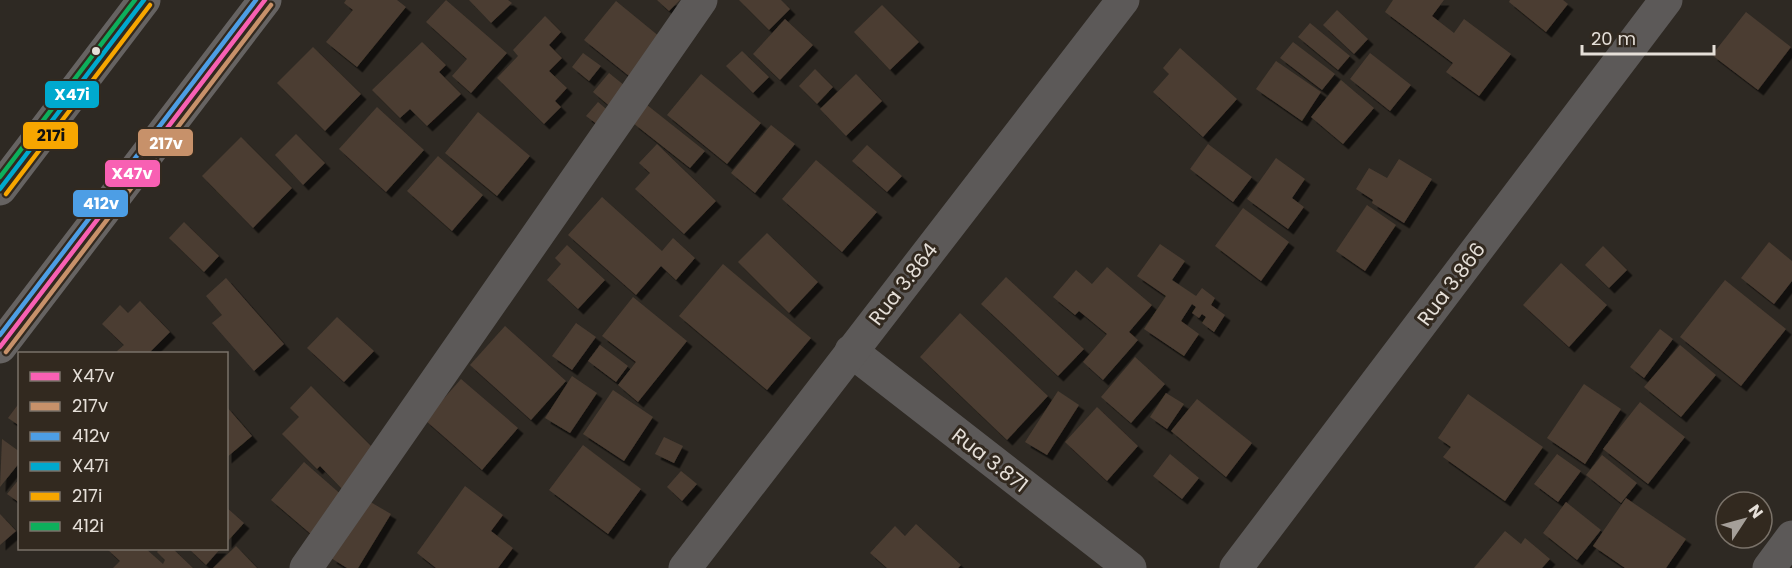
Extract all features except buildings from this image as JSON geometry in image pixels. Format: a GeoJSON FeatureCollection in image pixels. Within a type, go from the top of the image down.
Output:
{"type":"FeatureCollection","features":[{"type":"Feature","properties":{"kind":"main road"},"geometry":{"type":"LineString","coordinates":[[0,189],[144,0]]}},
{"type":"Feature","properties":{"kind":"main road"},"geometry":{"type":"LineString","coordinates":[[0,347],[266,0]]}},
{"type":"Feature","properties":{"kind":"street"},"geometry":{"type":"LineString","coordinates":[[306,568],[700,0]]}},
{"type":"Feature","properties":{"kind":"street","name":"Rua 3.864"},"geometry":{"type":"LineString","coordinates":[[684,568],[1123,0]]}},
{"type":"Feature","properties":{"kind":"street","name":"Rua 3.866"},"geometry":{"type":"LineString","coordinates":[[1236,568],[1666,0]]}},
{"type":"Feature","properties":{"kind":"street","name":"Rua 3.871"},"geometry":{"type":"LineString","coordinates":[[851,351],[1130,568]]}},
{"type":"Feature","properties":{"kind":"street"},"geometry":{"type":"LineString","coordinates":[[1769,568],[1792,537]]}},
{"type":"Feature","properties":{"kind":"transit line","name":"412i"},"geometry":{"type":"LineString","coordinates":[[0,177],[135,0]]}},
{"type":"Feature","properties":{"kind":"transit line","name":"X47i"},"geometry":{"type":"LineString","coordinates":[[0,189],[144,0]]}},
{"type":"Feature","properties":{"kind":"transit line","name":"412v"},"geometry":{"type":"LineString","coordinates":[[0,335],[256,0]]}},
{"type":"Feature","properties":{"kind":"transit line","name":"X47v"},"geometry":{"type":"LineString","coordinates":[[0,347],[265,0]]}},
{"type":"Feature","properties":{"kind":"transit line","name":"217i"},"geometry":{"type":"LineString","coordinates":[[6,194],[150,5]]}},
{"type":"Feature","properties":{"kind":"transit line","name":"217v"},"geometry":{"type":"LineString","coordinates":[[6,352],[271,5]]}}]}
